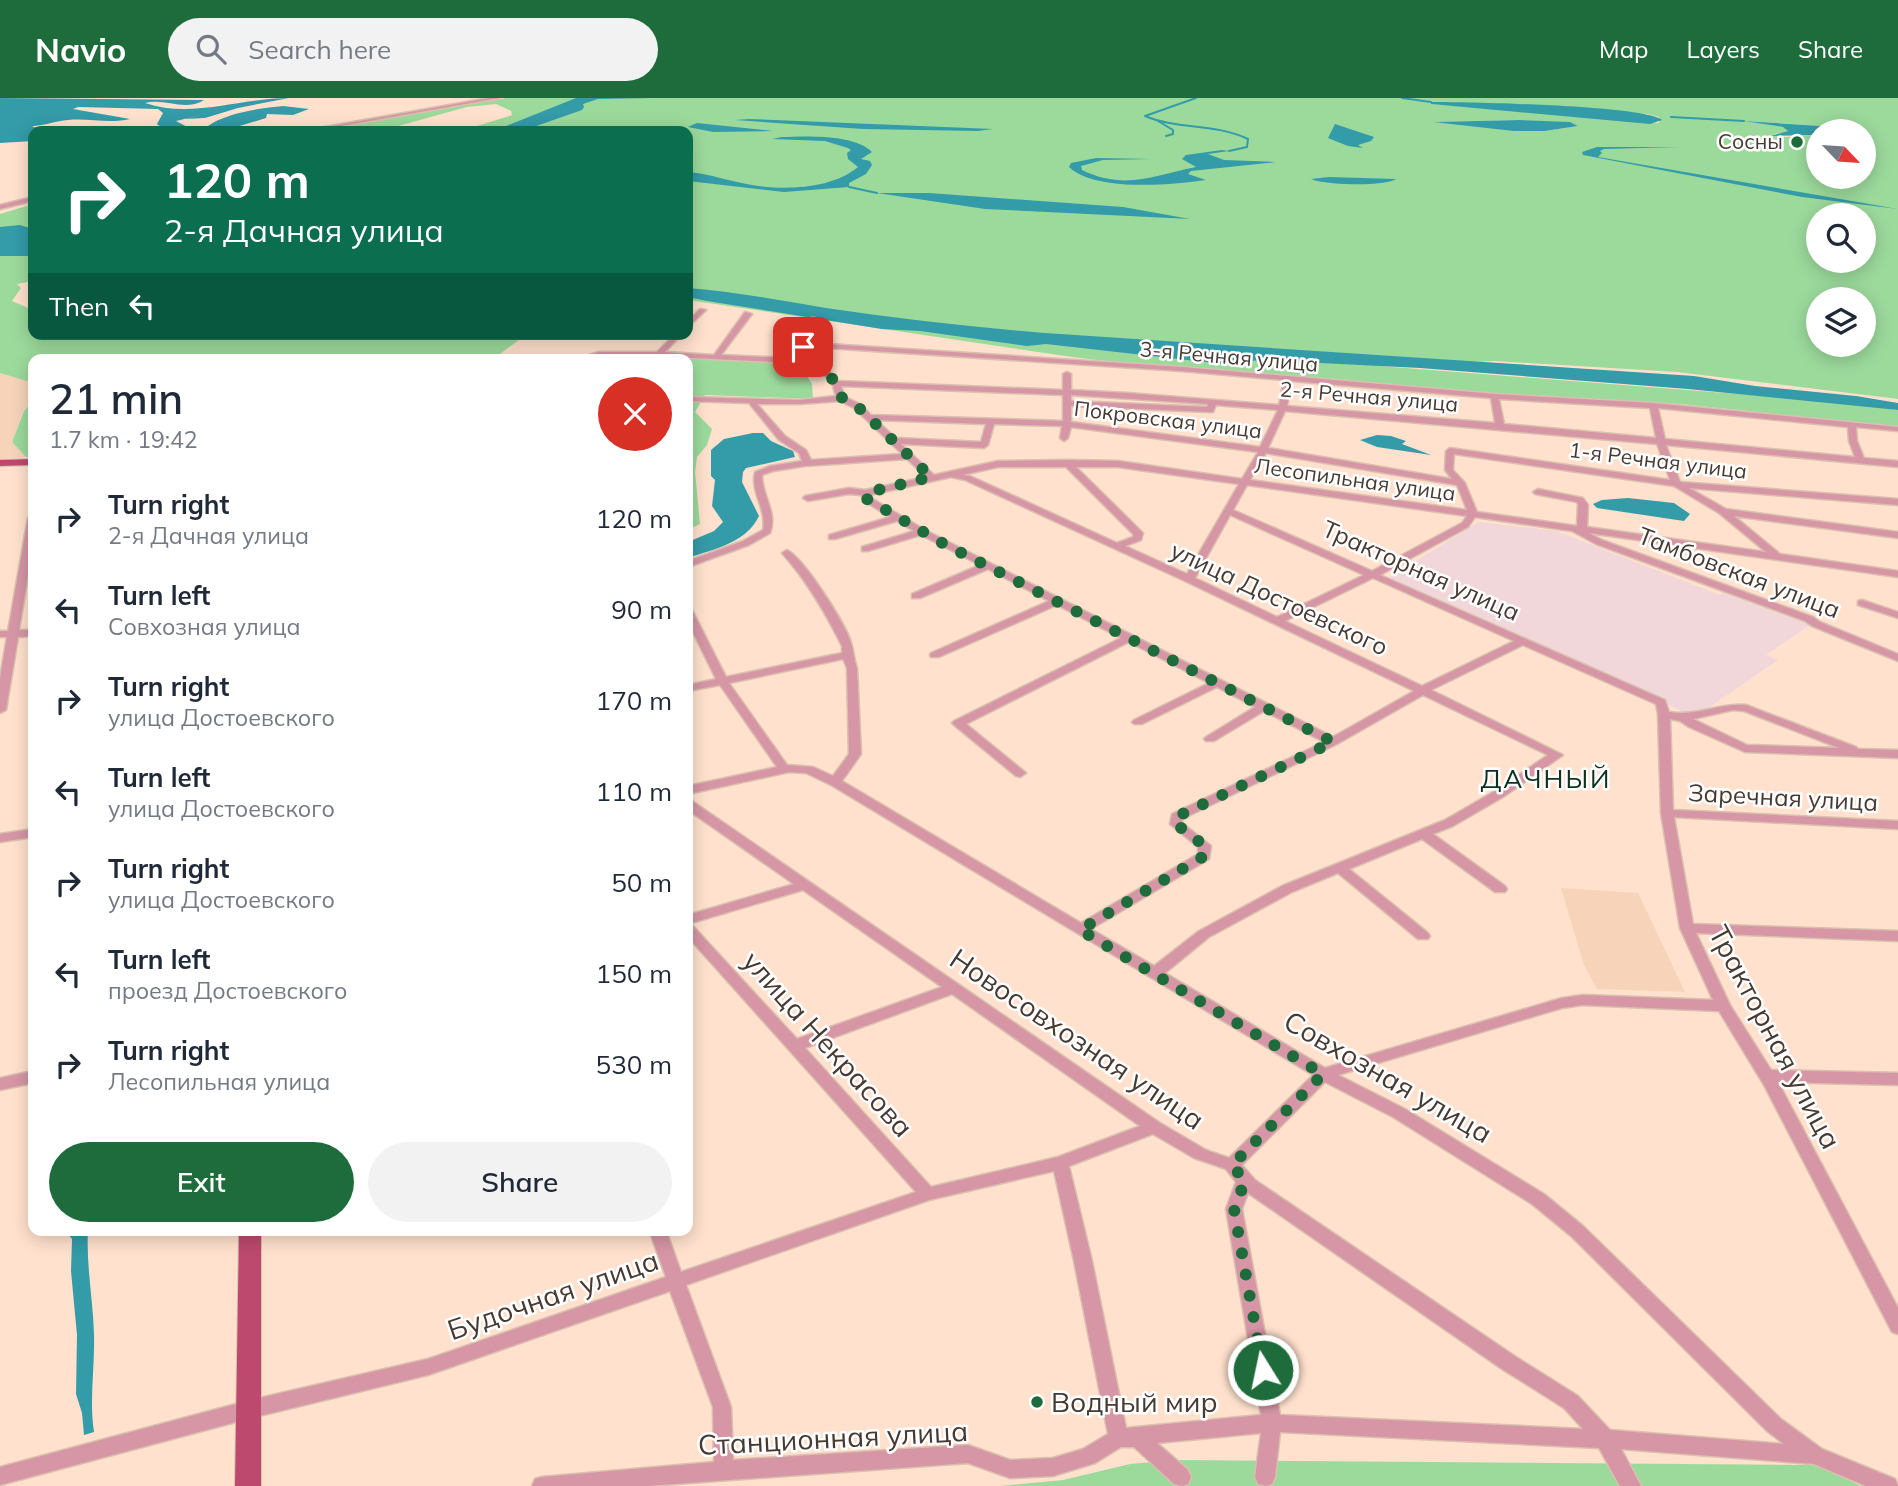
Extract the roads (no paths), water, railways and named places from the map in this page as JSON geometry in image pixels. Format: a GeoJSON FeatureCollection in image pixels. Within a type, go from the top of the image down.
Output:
{"type":"FeatureCollection","features":[{"type":"Feature","properties":{"kind":"main road"},"geometry":{"type":"LineString","coordinates":[[0,463],[28,461]]}},
{"type":"Feature","properties":{"kind":"main road"},"geometry":{"type":"LineString","coordinates":[[248,1486],[251,1409],[250,1236]]}},
{"type":"Feature","properties":{"kind":"street"},"geometry":{"type":"LineString","coordinates":[[335,126],[497,98]]}},
{"type":"Feature","properties":{"kind":"street"},"geometry":{"type":"LineString","coordinates":[[0,208],[28,201]]}},
{"type":"Feature","properties":{"kind":"street"},"geometry":{"type":"LineString","coordinates":[[693,320],[702,310]]}},
{"type":"Feature","properties":{"kind":"street"},"geometry":{"type":"LineString","coordinates":[[715,358],[748,314]]}},
{"type":"Feature","properties":{"kind":"street"},"geometry":{"type":"LineString","coordinates":[[811,320],[794,323],[794,332],[815,362],[836,383],[841,397]]}},
{"type":"Feature","properties":{"kind":"street"},"geometry":{"type":"LineString","coordinates":[[599,354],[659,354],[672,340]]}},
{"type":"Feature","properties":{"kind":"street","name":"3-я Речная улица"},"geometry":{"type":"LineString","coordinates":[[803,347],[985,355],[1495,396],[1653,405]]}},
{"type":"Feature","properties":{"kind":"street"},"geometry":{"type":"LineString","coordinates":[[693,356],[815,362]]}},
{"type":"Feature","properties":{"kind":"street"},"geometry":{"type":"LineString","coordinates":[[1064,439],[1068,403],[1067,374]]}},
{"type":"Feature","properties":{"kind":"street"},"geometry":{"type":"LineString","coordinates":[[1189,579],[1263,450],[1283,407],[1288,380]]}},
{"type":"Feature","properties":{"kind":"street","name":"2-я Речная улица"},"geometry":{"type":"LineString","coordinates":[[836,383],[1067,393],[1283,407],[1898,464]]}},
{"type":"Feature","properties":{"kind":"street"},"geometry":{"type":"LineString","coordinates":[[1495,396],[1500,426]]}},
{"type":"Feature","properties":{"kind":"street"},"geometry":{"type":"LineString","coordinates":[[693,399],[800,402],[841,397],[857,406],[908,456],[937,476]]}},
{"type":"Feature","properties":{"kind":"street"},"geometry":{"type":"LineString","coordinates":[[751,401],[782,438],[803,452],[808,464]]}},
{"type":"Feature","properties":{"kind":"street"},"geometry":{"type":"LineString","coordinates":[[1068,403],[1210,410],[1213,402]]}},
{"type":"Feature","properties":{"kind":"street"},"geometry":{"type":"LineString","coordinates":[[1778,557],[1722,511],[1676,484],[1661,442],[1653,405],[1898,429]]}},
{"type":"Feature","properties":{"kind":"street","name":"Покровская улица"},"geometry":{"type":"LineString","coordinates":[[869,417],[1067,424],[1263,450],[1461,483]]}},
{"type":"Feature","properties":{"kind":"street"},"geometry":{"type":"LineString","coordinates":[[895,441],[984,445],[991,421]]}},
{"type":"Feature","properties":{"kind":"street"},"geometry":{"type":"LineString","coordinates":[[1852,424],[1853,441],[1861,461]]}},
{"type":"Feature","properties":{"kind":"street","name":"1-я Речная улица"},"geometry":{"type":"LineString","coordinates":[[1461,483],[1449,470],[1450,452],[1676,484],[1898,502]]}},
{"type":"Feature","properties":{"kind":"street"},"geometry":{"type":"LineString","coordinates":[[693,562],[746,543],[767,531],[770,518],[759,487],[758,474],[778,466],[908,456]]}},
{"type":"Feature","properties":{"kind":"street","name":"улица Достоевского"},"geometry":{"type":"LineString","coordinates":[[1067,463],[1138,533],[1133,540],[1117,546]]}},
{"type":"Feature","properties":{"kind":"street","name":"Лесопильная улица"},"geometry":{"type":"LineString","coordinates":[[808,498],[849,491],[865,493],[999,464],[1118,464],[1564,526]]}},
{"type":"Feature","properties":{"kind":"street","name":"улица Достоевского"},"geometry":{"type":"LineString","coordinates":[[937,476],[967,478],[1189,579],[1557,755],[1489,800],[1424,834]]}},
{"type":"Feature","properties":{"kind":"street"},"geometry":{"type":"LineString","coordinates":[[1277,621],[1374,574],[1465,525],[1472,514],[1461,483]]}},
{"type":"Feature","properties":{"kind":"street"},"geometry":{"type":"LineString","coordinates":[[1538,492],[1580,500],[1586,532],[1898,574]]}},
{"type":"Feature","properties":{"kind":"street"},"geometry":{"type":"LineString","coordinates":[[865,493],[867,499],[922,532],[1333,742]]}},
{"type":"Feature","properties":{"kind":"street"},"geometry":{"type":"LineString","coordinates":[[1722,511],[1898,535]]}},
{"type":"Feature","properties":{"kind":"street","name":"Тракторная улица"},"geometry":{"type":"LineString","coordinates":[[1228,512],[1661,702],[1664,714],[1667,813],[1687,928],[1723,1006],[1766,1076],[1898,1326]]}},
{"type":"Feature","properties":{"kind":"street"},"geometry":{"type":"LineString","coordinates":[[832,537],[897,518]]}},
{"type":"Feature","properties":{"kind":"street","name":"Тамбовская улица"},"geometry":{"type":"LineString","coordinates":[[1564,526],[1586,532],[1809,619],[1898,658]]}},
{"type":"Feature","properties":{"kind":"street"},"geometry":{"type":"LineString","coordinates":[[865,549],[922,532]]}},
{"type":"Feature","properties":{"kind":"street"},"geometry":{"type":"LineString","coordinates":[[0,710],[6,634],[28,539]]}},
{"type":"Feature","properties":{"kind":"street"},"geometry":{"type":"LineString","coordinates":[[787,553],[796,561],[827,606],[847,646],[854,685],[855,754],[835,782]]}},
{"type":"Feature","properties":{"kind":"street"},"geometry":{"type":"LineString","coordinates":[[916,596],[986,566]]}},
{"type":"Feature","properties":{"kind":"street"},"geometry":{"type":"LineString","coordinates":[[934,655],[1056,602]]}},
{"type":"Feature","properties":{"kind":"street"},"geometry":{"type":"LineString","coordinates":[[1862,603],[1898,615]]}},
{"type":"Feature","properties":{"kind":"street"},"geometry":{"type":"LineString","coordinates":[[693,622],[722,680],[784,769]]}},
{"type":"Feature","properties":{"kind":"street"},"geometry":{"type":"LineString","coordinates":[[6,634],[28,634]]}},
{"type":"Feature","properties":{"kind":"street"},"geometry":{"type":"LineString","coordinates":[[1020,773],[958,723],[1127,639]]}},
{"type":"Feature","properties":{"kind":"street"},"geometry":{"type":"LineString","coordinates":[[1080,930],[1204,856],[1205,846],[1176,824],[1176,817],[1333,742],[1423,690],[1523,641]]}},
{"type":"Feature","properties":{"kind":"street"},"geometry":{"type":"LineString","coordinates":[[693,687],[847,655]]}},
{"type":"Feature","properties":{"kind":"street"},"geometry":{"type":"LineString","coordinates":[[1138,722],[1215,684]]}},
{"type":"Feature","properties":{"kind":"street"},"geometry":{"type":"LineString","coordinates":[[1210,739],[1262,707]]}},
{"type":"Feature","properties":{"kind":"street"},"geometry":{"type":"LineString","coordinates":[[1684,719],[1733,707],[1746,708],[1862,753]]}},
{"type":"Feature","properties":{"kind":"street","name":"Тракторная улица"},"geometry":{"type":"LineString","coordinates":[[1664,714],[1684,719],[1702,730],[1745,748],[1898,754]]}},
{"type":"Feature","properties":{"kind":"street"},"geometry":{"type":"LineString","coordinates":[[693,789],[784,769],[801,768],[816,773]]}},
{"type":"Feature","properties":{"kind":"street","name":"Совхозная улица"},"geometry":{"type":"LineString","coordinates":[[816,773],[1323,1074],[1399,1113],[1538,1199],[1577,1231],[1774,1425],[1815,1455],[1888,1486]]}},
{"type":"Feature","properties":{"kind":"street","name":"Новосовхозная улица"},"geometry":{"type":"LineString","coordinates":[[693,807],[1154,1127],[1200,1154],[1232,1165]]}},
{"type":"Feature","properties":{"kind":"street","name":"Заречная улица"},"geometry":{"type":"LineString","coordinates":[[1667,813],[1898,825]]}},
{"type":"Feature","properties":{"kind":"street"},"geometry":{"type":"LineString","coordinates":[[0,838],[28,834]]}},
{"type":"Feature","properties":{"kind":"street"},"geometry":{"type":"LineString","coordinates":[[1154,974],[1203,934],[1287,889],[1424,834],[1500,889]]}},
{"type":"Feature","properties":{"kind":"street"},"geometry":{"type":"LineString","coordinates":[[1339,867],[1423,936]]}},
{"type":"Feature","properties":{"kind":"street"},"geometry":{"type":"LineString","coordinates":[[693,919],[805,885]]}},
{"type":"Feature","properties":{"kind":"street"},"geometry":{"type":"LineString","coordinates":[[1687,928],[1898,936]]}},
{"type":"Feature","properties":{"kind":"street","name":"улица Некрасова"},"geometry":{"type":"LineString","coordinates":[[693,935],[928,1195]]}},
{"type":"Feature","properties":{"kind":"street"},"geometry":{"type":"LineString","coordinates":[[794,1046],[954,988]]}},
{"type":"Feature","properties":{"kind":"street"},"geometry":{"type":"LineString","coordinates":[[1630,1486],[1605,1439],[1571,1402],[1509,1363],[1245,1181],[1232,1165],[1323,1074],[1562,1003],[1583,1000],[1723,1006]]}},
{"type":"Feature","properties":{"kind":"street"},"geometry":{"type":"LineString","coordinates":[[1766,1076],[1898,1079]]}},
{"type":"Feature","properties":{"kind":"street"},"geometry":{"type":"LineString","coordinates":[[0,1084],[28,1078]]}},
{"type":"Feature","properties":{"kind":"street","name":"Будочная улица"},"geometry":{"type":"LineString","coordinates":[[0,1476],[251,1409],[428,1367],[928,1195],[1060,1163],[1154,1127]]}},
{"type":"Feature","properties":{"kind":"street"},"geometry":{"type":"LineString","coordinates":[[1060,1163],[1083,1261],[1118,1438],[1130,1437],[1141,1441],[1181,1477]]}},
{"type":"Feature","properties":{"kind":"street"},"geometry":{"type":"LineString","coordinates":[[1245,1181],[1234,1209],[1272,1423],[1265,1477]]}},
{"type":"Feature","properties":{"kind":"street"},"geometry":{"type":"LineString","coordinates":[[659,1236],[722,1407],[724,1470]]}},
{"type":"Feature","properties":{"kind":"street","name":"Станционная улица"},"geometry":{"type":"LineString","coordinates":[[542,1486],[724,1470],[968,1454],[1010,1469],[1054,1466],[1088,1457],[1118,1438],[1272,1423],[1605,1439],[1815,1455]]}},
{"type":"Feature","properties":{"kind":"water"},"geometry":{"type":"Polygon","coordinates":[[[0,98],[204,100],[190,105],[145,103],[180,109],[289,98],[205,118],[185,119],[209,113],[176,121],[186,126],[160,126],[157,124],[163,113],[158,109],[78,107],[73,109],[130,119],[59,121],[28,126],[28,141],[0,143],[0,98]]]}},
{"type":"Feature","properties":{"kind":"water"},"geometry":{"type":"Polygon","coordinates":[[[576,98],[653,98],[598,99],[583,104],[582,110],[536,126],[506,126],[576,98]]]}},
{"type":"Feature","properties":{"kind":"water"},"geometry":{"type":"Polygon","coordinates":[[[1431,102],[1589,108],[1648,115],[1662,120],[1650,124],[1431,102]]]}},
{"type":"Feature","properties":{"kind":"water"},"geometry":{"type":"Polygon","coordinates":[[[283,106],[309,109],[293,115],[267,114],[266,118],[240,126],[208,126],[234,114],[283,106]]]}},
{"type":"Feature","properties":{"kind":"water"},"geometry":{"type":"Polygon","coordinates":[[[735,120],[993,129],[863,129],[735,120]]]}},
{"type":"Feature","properties":{"kind":"water"},"geometry":{"type":"Polygon","coordinates":[[[1744,121],[1806,125],[1806,135],[1771,136],[1788,131],[1783,127],[1744,121]]]}},
{"type":"Feature","properties":{"kind":"water"},"geometry":{"type":"Polygon","coordinates":[[[1433,122],[1570,122],[1578,126],[1545,131],[1514,131],[1433,122]]]}},
{"type":"Feature","properties":{"kind":"water"},"geometry":{"type":"Polygon","coordinates":[[[697,123],[773,131],[713,132],[690,126],[697,123]]]}},
{"type":"Feature","properties":{"kind":"water"},"geometry":{"type":"Polygon","coordinates":[[[1335,124],[1374,137],[1371,141],[1358,145],[1363,148],[1348,146],[1328,138],[1335,124]]]}},
{"type":"Feature","properties":{"kind":"water"},"geometry":{"type":"Polygon","coordinates":[[[804,136],[843,139],[864,146],[872,152],[861,159],[870,161],[872,165],[866,174],[849,183],[849,187],[784,192],[693,182],[693,173],[758,186],[811,186],[836,179],[858,167],[848,159],[847,153],[851,150],[848,148],[825,141],[772,139],[804,136]]]}},
{"type":"Feature","properties":{"kind":"water"},"geometry":{"type":"Polygon","coordinates":[[[1597,147],[1679,147],[1604,149],[1598,157],[1863,203],[1802,197],[1583,155],[1582,152],[1597,147]]]}},
{"type":"Feature","properties":{"kind":"water"},"geometry":{"type":"Polygon","coordinates":[[[1229,151],[1208,154],[1224,160],[1276,162],[1191,171],[1188,174],[1206,180],[1154,185],[1096,180],[1069,167],[1071,163],[1096,158],[1152,159],[1103,160],[1081,166],[1082,170],[1112,180],[1140,179],[1196,167],[1182,159],[1186,155],[1229,151]]]}},
{"type":"Feature","properties":{"kind":"water"},"geometry":{"type":"Polygon","coordinates":[[[1311,179],[1396,179],[1389,182],[1354,184],[1311,179]]]}},
{"type":"Feature","properties":{"kind":"water"},"geometry":{"type":"Polygon","coordinates":[[[877,193],[929,193],[1123,207],[1190,219],[985,209],[877,193]]]}},
{"type":"Feature","properties":{"kind":"water"},"geometry":{"type":"Polygon","coordinates":[[[20,225],[28,227],[28,256],[0,256],[0,227],[20,225]]]}},
{"type":"Feature","properties":{"kind":"water"},"geometry":{"type":"Polygon","coordinates":[[[693,289],[881,316],[1018,331],[1694,376],[1898,403],[1898,410],[1688,389],[1420,368],[1261,360],[1223,364],[1046,344],[1027,346],[920,331],[882,329],[693,298],[693,289]]]}},
{"type":"Feature","properties":{"kind":"water"},"geometry":{"type":"Polygon","coordinates":[[[763,433],[771,441],[793,451],[795,457],[746,468],[742,482],[759,516],[738,539],[693,556],[693,540],[714,531],[723,522],[712,506],[715,480],[711,476],[711,450],[724,439],[763,433]]]}},
{"type":"Feature","properties":{"kind":"water"},"geometry":{"type":"Polygon","coordinates":[[[1377,435],[1406,441],[1402,444],[1431,455],[1377,447],[1360,440],[1377,435]]]}},
{"type":"Feature","properties":{"kind":"water"},"geometry":{"type":"Polygon","coordinates":[[[1628,498],[1674,503],[1690,514],[1684,521],[1597,508],[1593,504],[1602,500],[1628,498]]]}},
{"type":"Feature","properties":{"kind":"water"},"geometry":{"type":"Polygon","coordinates":[[[70,1236],[88,1236],[94,1334],[94,1432],[84,1435],[82,1413],[76,1394],[77,1335],[71,1271],[72,1239],[70,1236]]]}},
{"type":"Feature","properties":{"kind":"waterway"},"geometry":{"type":"LineString","coordinates":[[1196,98],[1145,116],[1170,123],[1223,131],[1248,139],[1247,147],[1229,151]]}},
{"type":"Feature","properties":{"kind":"waterway"},"geometry":{"type":"LineString","coordinates":[[1402,98],[1431,102]]}},
{"type":"Feature","properties":{"kind":"waterway"},"geometry":{"type":"LineString","coordinates":[[1671,117],[1744,121]]}},
{"type":"Feature","properties":{"kind":"waterway"},"geometry":{"type":"LineString","coordinates":[[1158,121],[1173,130],[1173,134],[1166,136]]}},
{"type":"Feature","properties":{"kind":"waterway"},"geometry":{"type":"LineString","coordinates":[[849,187],[877,193]]}},
{"type":"Feature","properties":{"kind":"place","name":"Сосны"},"geometry":{"type":"Point","coordinates":[1797,142]}},
{"type":"Feature","properties":{"kind":"place","name":"Водный мир"},"geometry":{"type":"Point","coordinates":[1037,1402]}},
{"type":"Feature","properties":{"kind":"district","name":"ДАЧНЫЙ"},"geometry":{"type":"Point","coordinates":[1546,779]}}]}
